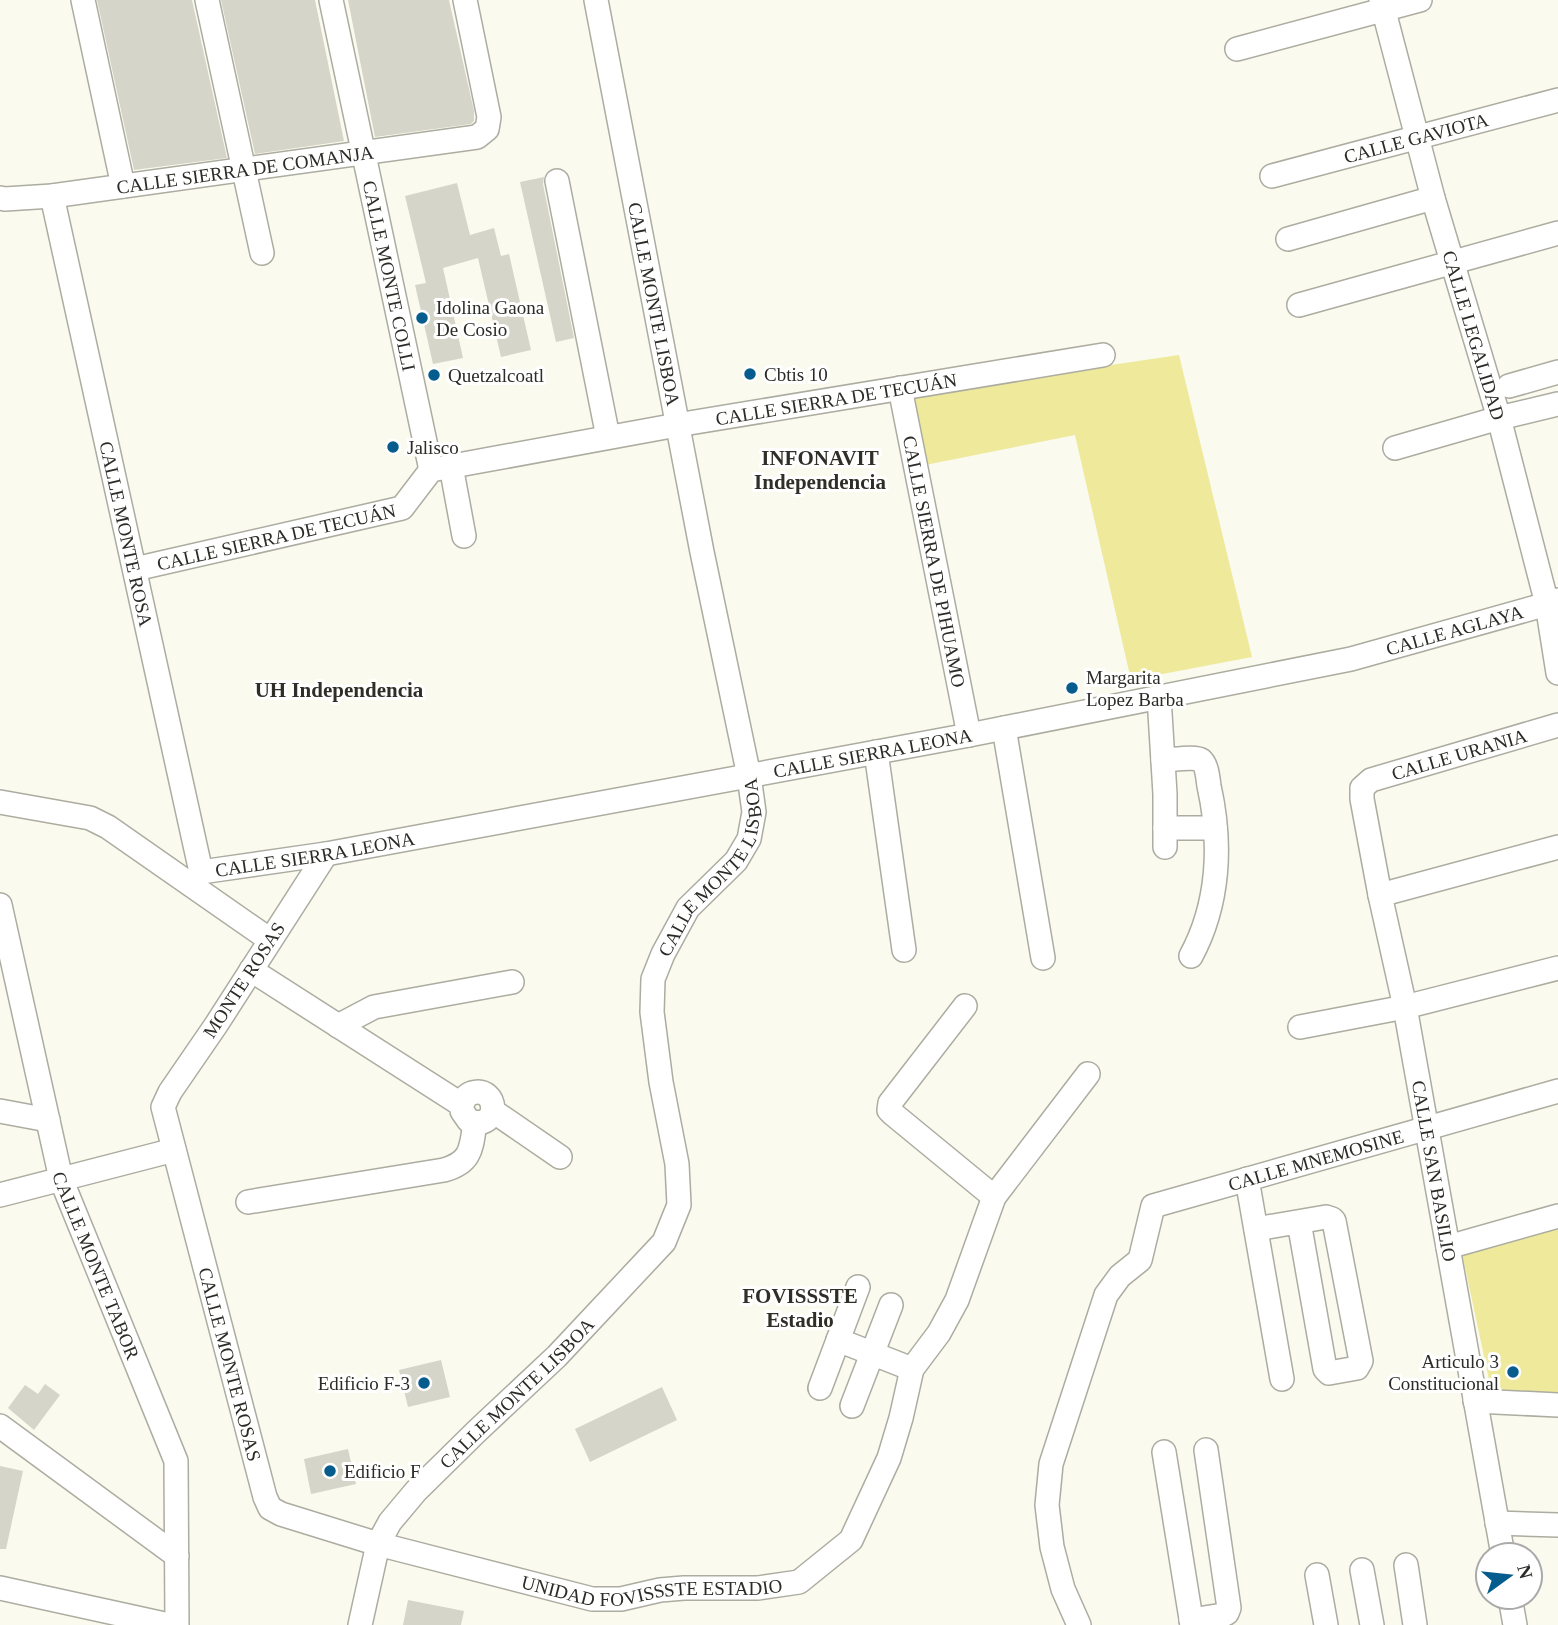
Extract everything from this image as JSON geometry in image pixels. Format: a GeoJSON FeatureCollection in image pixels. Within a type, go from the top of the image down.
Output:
{"type":"FeatureCollection","features":[{"type":"Feature","properties":{"kind":"street"},"geometry":{"type":"LineString","coordinates":[[83,0],[123,186]]}},
{"type":"Feature","properties":{"kind":"street"},"geometry":{"type":"LineString","coordinates":[[207,0],[262,253]]}},
{"type":"Feature","properties":{"kind":"street","name":"CALLE MONTE COLLI"},"geometry":{"type":"LineString","coordinates":[[331,0],[363,152],[441,468],[464,536]]}},
{"type":"Feature","properties":{"kind":"street","name":"CALLE SIERRA DE COMANJA"},"geometry":{"type":"LineString","coordinates":[[0,198],[52,196],[477,136],[487,129],[489,117],[465,0]]}},
{"type":"Feature","properties":{"kind":"street","name":"CALLE MONTE LISBOA"},"geometry":{"type":"LineString","coordinates":[[360,1625],[378,1544],[390,1522],[416,1491],[557,1356],[664,1242],[679,1205],[677,1164],[661,1082],[652,1012],[653,979],[688,908],[736,861],[749,839],[754,812],[596,0]]}},
{"type":"Feature","properties":{"kind":"street"},"geometry":{"type":"LineString","coordinates":[[1237,49],[1382,5],[1420,0]]}},
{"type":"Feature","properties":{"kind":"street","name":"CALLE LEGALIDAD"},"geometry":{"type":"LineString","coordinates":[[1382,5],[1433,198],[1553,602],[1558,673]]}},
{"type":"Feature","properties":{"kind":"street","name":"CALLE GAVIOTA"},"geometry":{"type":"LineString","coordinates":[[1272,176],[1558,100]]}},
{"type":"Feature","properties":{"kind":"street"},"geometry":{"type":"LineString","coordinates":[[557,181],[608,438]]}},
{"type":"Feature","properties":{"kind":"street","name":"CALLE MONTE ROSA"},"geometry":{"type":"LineString","coordinates":[[52,196],[135,569],[197,878]]}},
{"type":"Feature","properties":{"kind":"street"},"geometry":{"type":"LineString","coordinates":[[1288,239],[1433,198]]}},
{"type":"Feature","properties":{"kind":"street"},"geometry":{"type":"LineString","coordinates":[[1299,305],[1558,233]]}},
{"type":"Feature","properties":{"kind":"street","name":"CALLE SIERRA DE TECUÁN"},"geometry":{"type":"LineString","coordinates":[[135,569],[402,508],[441,468],[677,425],[1103,355]]}},
{"type":"Feature","properties":{"kind":"street"},"geometry":{"type":"LineString","coordinates":[[1509,386],[1558,372]]}},
{"type":"Feature","properties":{"kind":"street","name":"CALLE SIERRA DE PIHUAMO"},"geometry":{"type":"LineString","coordinates":[[900,388],[969,735]]}},
{"type":"Feature","properties":{"kind":"street"},"geometry":{"type":"LineString","coordinates":[[1395,448],[1558,404]]}},
{"type":"Feature","properties":{"kind":"street","name":"CALLE AGLAYA"},"geometry":{"type":"LineString","coordinates":[[1351,659],[1553,602]]}},
{"type":"Feature","properties":{"kind":"street","name":"CALLE SIERRA LEONA"},"geometry":{"type":"LineString","coordinates":[[197,878],[969,735],[1351,659]]}},
{"type":"Feature","properties":{"kind":"street"},"geometry":{"type":"LineString","coordinates":[[1159,697],[1165,837],[1215,828]]}},
{"type":"Feature","properties":{"kind":"street","name":"CALLE URANIA"},"geometry":{"type":"LineString","coordinates":[[1363,788],[1371,780],[1558,724]]}},
{"type":"Feature","properties":{"kind":"street"},"geometry":{"type":"LineString","coordinates":[[1004,728],[1043,958]]}},
{"type":"Feature","properties":{"kind":"street"},"geometry":{"type":"LineString","coordinates":[[876,752],[904,950]]}},
{"type":"Feature","properties":{"kind":"street"},"geometry":{"type":"LineString","coordinates":[[1163,760],[1196,758],[1202,761],[1212,797],[1217,853],[1213,895],[1203,930],[1191,956]]}},
{"type":"Feature","properties":{"kind":"street","name":"CALLE SAN BASILIO"},"geometry":{"type":"LineString","coordinates":[[1363,788],[1362,799],[1405,1007],[1500,1541]]}},
{"type":"Feature","properties":{"kind":"street","name":"CALLE SIERRA LEONA"},"geometry":{"type":"LineString","coordinates":[[0,802],[90,818],[108,827],[197,878],[270,940]]}},
{"type":"Feature","properties":{"kind":"street"},"geometry":{"type":"LineString","coordinates":[[1380,895],[1558,847]]}},
{"type":"Feature","properties":{"kind":"street","name":"MONTE ROSAS"},"geometry":{"type":"LineString","coordinates":[[163,1107],[170,1092],[326,854]]}},
{"type":"Feature","properties":{"kind":"street","name":"CALLE MONTE TABOR"},"geometry":{"type":"LineString","coordinates":[[0,905],[6,959],[61,1179],[176,1461],[177,1625]]}},
{"type":"Feature","properties":{"kind":"street"},"geometry":{"type":"LineString","coordinates":[[1300,1027],[1405,1007],[1558,968]]}},
{"type":"Feature","properties":{"kind":"street"},"geometry":{"type":"LineString","coordinates":[[251,970],[477,1113],[560,1157]]}},
{"type":"Feature","properties":{"kind":"street"},"geometry":{"type":"LineString","coordinates":[[338,1026],[374,1007],[512,982]]}},
{"type":"Feature","properties":{"kind":"street"},"geometry":{"type":"LineString","coordinates":[[965,1006],[890,1103],[889,1110],[994,1197]]}},
{"type":"Feature","properties":{"kind":"street","name":"UNIDAD FOVISSSTE ESTADIO"},"geometry":{"type":"LineString","coordinates":[[378,1544],[592,1599],[621,1599],[660,1590],[684,1588],[758,1588],[799,1582],[851,1540],[889,1458],[912,1369],[939,1333],[957,1300],[994,1197],[1088,1074]]}},
{"type":"Feature","properties":{"kind":"street","name":"CALLE MNEMOSINE"},"geometry":{"type":"LineString","coordinates":[[1079,1625],[1063,1589],[1052,1547],[1047,1505],[1051,1464],[1106,1295],[1120,1276],[1140,1260],[1153,1206],[1558,1091]]}},
{"type":"Feature","properties":{"kind":"street","name":"CALLE MONTE ROSAS"},"geometry":{"type":"LineString","coordinates":[[163,1107],[264,1496],[270,1508],[281,1514],[378,1544]]}},
{"type":"Feature","properties":{"kind":"street"},"geometry":{"type":"LineString","coordinates":[[0,1111],[48,1121]]}},
{"type":"Feature","properties":{"kind":"street"},"geometry":{"type":"LineString","coordinates":[[248,1202],[456,1167],[465,1160],[471,1150],[477,1113]]}},
{"type":"Feature","properties":{"kind":"street"},"geometry":{"type":"LineString","coordinates":[[0,1195],[174,1150]]}},
{"type":"Feature","properties":{"kind":"street"},"geometry":{"type":"LineString","coordinates":[[1247,1179],[1282,1379]]}},
{"type":"Feature","properties":{"kind":"street"},"geometry":{"type":"LineString","coordinates":[[1448,1247],[1558,1216]]}},
{"type":"Feature","properties":{"kind":"street"},"geometry":{"type":"LineString","coordinates":[[1256,1229],[1326,1217],[1334,1221],[1362,1361],[1357,1368],[1329,1373],[1325,1369],[1299,1222]]}},
{"type":"Feature","properties":{"kind":"street"},"geometry":{"type":"LineString","coordinates":[[820,1388],[858,1287]]}},
{"type":"Feature","properties":{"kind":"street"},"geometry":{"type":"LineString","coordinates":[[852,1406],[891,1305]]}},
{"type":"Feature","properties":{"kind":"street"},"geometry":{"type":"LineString","coordinates":[[838,1340],[912,1369]]}},
{"type":"Feature","properties":{"kind":"street"},"geometry":{"type":"LineString","coordinates":[[1475,1401],[1558,1405]]}},
{"type":"Feature","properties":{"kind":"street"},"geometry":{"type":"LineString","coordinates":[[0,1426],[177,1556]]}},
{"type":"Feature","properties":{"kind":"street"},"geometry":{"type":"LineString","coordinates":[[1164,1452],[1191,1622],[1223,1615],[1229,1608],[1206,1450]]}},
{"type":"Feature","properties":{"kind":"street"},"geometry":{"type":"LineString","coordinates":[[1497,1523],[1558,1525]]}},
{"type":"Feature","properties":{"kind":"street"},"geometry":{"type":"LineString","coordinates":[[1406,1565],[1415,1625]]}},
{"type":"Feature","properties":{"kind":"street"},"geometry":{"type":"LineString","coordinates":[[1362,1570],[1372,1625]]}},
{"type":"Feature","properties":{"kind":"street"},"geometry":{"type":"LineString","coordinates":[[1317,1575],[1325,1625]]}},
{"type":"Feature","properties":{"kind":"street"},"geometry":{"type":"LineString","coordinates":[[0,1588],[169,1625]]}},
{"type":"Feature","properties":{"kind":"shaded area"},"geometry":{"type":"Polygon","coordinates":[[[1179,355],[1252,657],[1131,680],[1075,435],[925,465],[913,394],[1179,355]]]}},
{"type":"Feature","properties":{"kind":"shaded area"},"geometry":{"type":"Polygon","coordinates":[[[1558,1224],[1558,1393],[1491,1389],[1462,1253],[1558,1224]]]}},
{"type":"Feature","properties":{"kind":"building"},"geometry":{"type":"Polygon","coordinates":[[[97,0],[192,0],[227,158],[134,170],[97,0]]]}},
{"type":"Feature","properties":{"kind":"building"},"geometry":{"type":"Polygon","coordinates":[[[221,0],[315,0],[344,141],[255,154],[221,0]]]}},
{"type":"Feature","properties":{"kind":"building"},"geometry":{"type":"Polygon","coordinates":[[[348,0],[449,0],[474,121],[471,124],[375,137],[348,0]]]}},
{"type":"Feature","properties":{"kind":"building"},"geometry":{"type":"Polygon","coordinates":[[[544,177],[543,184],[574,338],[556,342],[520,182],[544,177]]]}},
{"type":"Feature","properties":{"kind":"building"},"geometry":{"type":"Polygon","coordinates":[[[457,183],[470,235],[494,228],[501,256],[509,254],[531,350],[501,357],[478,258],[443,268],[463,358],[433,364],[415,285],[426,283],[405,196],[457,183]]]}},
{"type":"Feature","properties":{"kind":"building","name":"Edificio F-3"},"geometry":{"type":"Polygon","coordinates":[[[441,1360],[450,1397],[408,1407],[399,1370],[441,1360]]]}},
{"type":"Feature","properties":{"kind":"building"},"geometry":{"type":"Polygon","coordinates":[[[45,1384],[60,1395],[34,1430],[8,1408],[25,1385],[38,1394],[45,1384]]]}},
{"type":"Feature","properties":{"kind":"building"},"geometry":{"type":"Polygon","coordinates":[[[662,1387],[677,1420],[590,1462],[575,1429],[662,1387]]]}},
{"type":"Feature","properties":{"kind":"building","name":"Edificio F"},"geometry":{"type":"Polygon","coordinates":[[[348,1449],[356,1484],[311,1494],[304,1459],[348,1449]]]}},
{"type":"Feature","properties":{"kind":"building"},"geometry":{"type":"Polygon","coordinates":[[[0,1466],[23,1471],[6,1549],[0,1549],[0,1466]]]}},
{"type":"Feature","properties":{"kind":"building"},"geometry":{"type":"Polygon","coordinates":[[[408,1600],[464,1611],[461,1625],[403,1625],[408,1600]]]}},
{"type":"Feature","properties":{"kind":"place","name":"Idolina Gaona De Cosio"},"geometry":{"type":"Point","coordinates":[422,318]}},
{"type":"Feature","properties":{"kind":"place","name":"Cbtis 10"},"geometry":{"type":"Point","coordinates":[750,374]}},
{"type":"Feature","properties":{"kind":"place","name":"Quetzalcoatl"},"geometry":{"type":"Point","coordinates":[434,375]}},
{"type":"Feature","properties":{"kind":"place","name":"Jalisco"},"geometry":{"type":"Point","coordinates":[393,447]}},
{"type":"Feature","properties":{"kind":"place","name":"Margarita Lopez Barba"},"geometry":{"type":"Point","coordinates":[1072,688]}},
{"type":"Feature","properties":{"kind":"place","name":"Articulo 3 Constitucional"},"geometry":{"type":"Point","coordinates":[1513,1372]}},
{"type":"Feature","properties":{"kind":"place","name":"Edificio F-3"},"geometry":{"type":"Point","coordinates":[424,1383]}},
{"type":"Feature","properties":{"kind":"place","name":"Edificio F"},"geometry":{"type":"Point","coordinates":[330,1471]}},
{"type":"Feature","properties":{"kind":"district","name":"INFONAVIT Independencia"},"geometry":{"type":"Point","coordinates":[820,470]}},
{"type":"Feature","properties":{"kind":"district","name":"UH Independencia"},"geometry":{"type":"Point","coordinates":[339,690]}},
{"type":"Feature","properties":{"kind":"district","name":"FOVISSSTE Estadio"},"geometry":{"type":"Point","coordinates":[800,1308]}}]}
